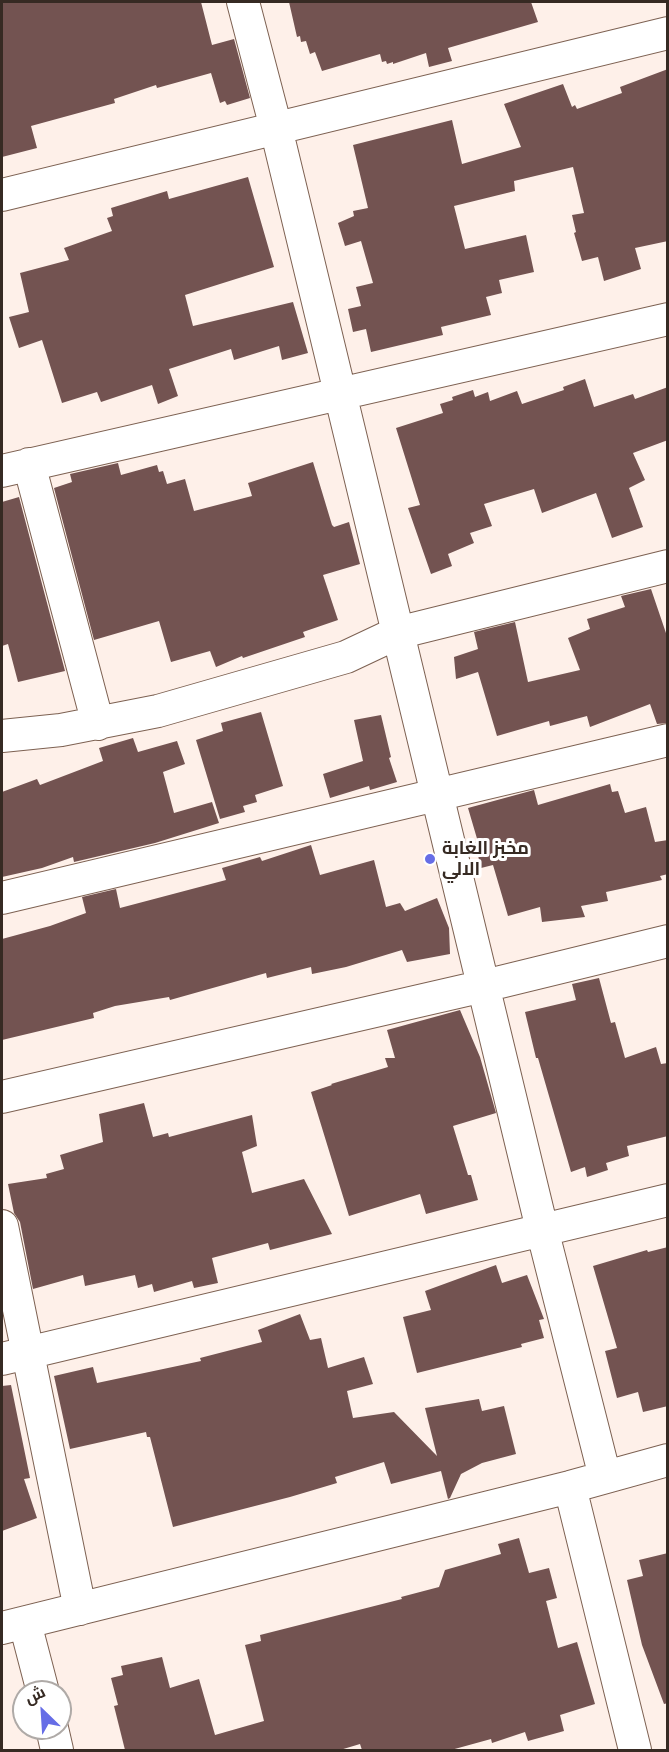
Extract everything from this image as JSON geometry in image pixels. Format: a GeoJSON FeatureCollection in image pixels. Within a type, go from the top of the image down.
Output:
{"type":"FeatureCollection","features":[{"type":"Feature","properties":{"kind":"street"},"geometry":{"type":"LineString","coordinates":[[243,2],[276,128],[542,1229],[605,1478]]}},
{"type":"Feature","properties":{"kind":"street"},"geometry":{"type":"LineString","coordinates":[[2,195],[668,33]]}},
{"type":"Feature","properties":{"kind":"street"},"geometry":{"type":"LineString","coordinates":[[98,724],[15,468],[668,319]]}},
{"type":"Feature","properties":{"kind":"street"},"geometry":{"type":"LineString","coordinates":[[2,736],[62,730],[158,711],[346,657],[397,633],[668,566]]}},
{"type":"Feature","properties":{"kind":"street"},"geometry":{"type":"LineString","coordinates":[[2,898],[668,740]]}},
{"type":"Feature","properties":{"kind":"street"},"geometry":{"type":"LineString","coordinates":[[2,1096],[484,986],[668,941]]}},
{"type":"Feature","properties":{"kind":"street"},"geometry":{"type":"LineString","coordinates":[[14,1356],[668,1200]]}},
{"type":"Feature","properties":{"kind":"street"},"geometry":{"type":"LineString","coordinates":[[2,1226],[14,1356],[80,1609]]}},
{"type":"Feature","properties":{"kind":"street"},"geometry":{"type":"LineString","coordinates":[[38,1680],[13,1626],[570,1487],[668,1460]]}},
{"type":"Feature","properties":{"kind":"street"},"geometry":{"type":"LineString","coordinates":[[570,1487],[635,1750]]}},
{"type":"Feature","properties":{"kind":"building"},"geometry":{"type":"Polygon","coordinates":[[[2,2],[201,2],[212,45],[234,39],[250,98],[227,105],[225,101],[220,103],[211,73],[157,88],[156,85],[114,99],[115,103],[31,126],[37,148],[2,157],[2,2]]]}},
{"type":"Feature","properties":{"kind":"building"},"geometry":{"type":"Polygon","coordinates":[[[289,2],[531,2],[538,22],[448,48],[452,61],[429,67],[426,53],[393,64],[393,62],[387,64],[386,61],[382,62],[380,54],[322,71],[315,52],[310,54],[306,41],[301,42],[300,36],[297,37],[289,2]]]}},
{"type":"Feature","properties":{"kind":"building"},"geometry":{"type":"Polygon","coordinates":[[[668,69],[668,241],[635,248],[641,269],[604,281],[598,257],[582,261],[574,233],[576,232],[572,215],[584,213],[573,167],[514,181],[515,191],[454,206],[465,249],[526,235],[534,272],[499,280],[502,293],[486,297],[491,315],[441,327],[443,335],[371,352],[366,329],[353,332],[348,309],[361,306],[356,287],[373,283],[361,241],[345,246],[338,223],[354,216],[353,211],[368,208],[353,145],[452,120],[462,164],[521,147],[504,104],[563,84],[572,107],[575,105],[577,109],[622,93],[620,87],[668,69]]]}},
{"type":"Feature","properties":{"kind":"building"},"geometry":{"type":"Polygon","coordinates":[[[248,177],[274,267],[185,295],[193,326],[293,302],[308,353],[282,360],[279,346],[234,360],[231,349],[169,369],[178,396],[158,404],[152,385],[101,402],[97,392],[62,403],[42,340],[19,348],[9,317],[29,312],[20,273],[69,260],[64,248],[112,231],[107,218],[113,216],[111,208],[167,191],[169,199],[248,177]]]}},
{"type":"Feature","properties":{"kind":"building"},"geometry":{"type":"Polygon","coordinates":[[[585,379],[594,407],[633,394],[635,399],[668,387],[668,440],[633,453],[645,480],[629,488],[643,527],[612,538],[596,493],[542,513],[534,489],[484,504],[492,526],[470,533],[474,543],[448,554],[452,566],[431,574],[408,508],[420,505],[396,428],[443,413],[440,404],[473,390],[475,397],[488,392],[490,401],[517,391],[522,404],[564,390],[563,387],[585,379]]]}},
{"type":"Feature","properties":{"kind":"building"},"geometry":{"type":"Polygon","coordinates":[[[313,462],[332,525],[334,527],[349,522],[360,564],[323,575],[338,620],[303,632],[305,637],[243,658],[242,656],[216,667],[210,651],[171,662],[159,621],[94,640],[54,488],[72,482],[70,474],[118,463],[121,475],[157,465],[159,472],[163,471],[167,484],[185,479],[194,511],[252,496],[248,483],[313,462]]]}},
{"type":"Feature","properties":{"kind":"building"},"geometry":{"type":"Polygon","coordinates":[[[19,497],[65,671],[18,682],[8,644],[2,646],[2,502],[19,497]]]}},
{"type":"Feature","properties":{"kind":"building"},"geometry":{"type":"Polygon","coordinates":[[[651,589],[668,639],[668,723],[657,724],[650,704],[590,727],[587,716],[550,726],[549,721],[497,736],[478,672],[456,679],[454,657],[478,649],[474,632],[515,622],[528,682],[580,670],[568,638],[590,629],[587,619],[625,607],[621,596],[651,589]]]}},
{"type":"Feature","properties":{"kind":"building"},"geometry":{"type":"Polygon","coordinates":[[[261,712],[283,786],[255,795],[257,802],[243,806],[245,812],[220,819],[196,740],[223,731],[221,723],[261,712]]]}},
{"type":"Feature","properties":{"kind":"building"},"geometry":{"type":"Polygon","coordinates":[[[381,715],[391,757],[389,758],[397,782],[370,790],[369,786],[330,798],[323,774],[363,761],[354,720],[381,715]]]}},
{"type":"Feature","properties":{"kind":"building"},"geometry":{"type":"Polygon","coordinates":[[[133,738],[138,752],[177,741],[185,764],[163,772],[174,813],[212,802],[219,823],[155,843],[74,862],[73,857],[42,868],[2,877],[2,792],[37,779],[40,785],[103,761],[99,748],[133,738]]]}},
{"type":"Feature","properties":{"kind":"building"},"geometry":{"type":"Polygon","coordinates":[[[610,784],[612,792],[618,791],[625,813],[646,807],[655,842],[668,840],[668,874],[660,876],[662,880],[606,892],[608,901],[581,906],[585,917],[542,922],[540,907],[508,916],[493,865],[481,868],[475,843],[478,842],[468,808],[534,790],[538,805],[610,784]]]}},
{"type":"Feature","properties":{"kind":"building"},"geometry":{"type":"Polygon","coordinates":[[[311,845],[320,875],[374,860],[386,907],[400,903],[405,911],[437,898],[449,928],[450,954],[407,962],[402,950],[346,967],[312,974],[311,967],[267,978],[266,973],[170,1000],[169,997],[115,1006],[93,1013],[94,1018],[2,1040],[2,939],[86,913],[82,897],[116,889],[120,908],[226,880],[222,868],[260,857],[262,861],[311,845]]]}},
{"type":"Feature","properties":{"kind":"building"},"geometry":{"type":"Polygon","coordinates":[[[599,978],[611,1023],[615,1022],[625,1058],[656,1047],[661,1064],[668,1063],[668,1136],[627,1146],[629,1156],[606,1163],[608,1170],[587,1177],[585,1167],[571,1172],[538,1058],[536,1058],[525,1012],[576,1000],[572,984],[599,978]]]}},
{"type":"Feature","properties":{"kind":"building"},"geometry":{"type":"Polygon","coordinates":[[[460,1010],[480,1057],[496,1113],[453,1126],[478,1200],[426,1214],[420,1194],[349,1216],[311,1092],[388,1067],[385,1058],[395,1058],[387,1030],[460,1010]]]}},
{"type":"Feature","properties":{"kind":"building"},"geometry":{"type":"Polygon","coordinates":[[[144,1103],[153,1137],[168,1133],[169,1137],[252,1115],[257,1146],[242,1152],[252,1193],[304,1179],[332,1234],[270,1250],[268,1243],[212,1258],[218,1283],[194,1288],[192,1281],[154,1292],[152,1284],[138,1288],[135,1275],[85,1286],[83,1275],[33,1289],[20,1222],[14,1213],[8,1184],[47,1178],[46,1174],[64,1169],[60,1155],[103,1142],[99,1114],[144,1103]]]}},
{"type":"Feature","properties":{"kind":"building"},"geometry":{"type":"Polygon","coordinates":[[[668,1247],[668,1406],[643,1412],[638,1392],[617,1398],[605,1351],[617,1348],[593,1266],[647,1250],[648,1252],[668,1247]]]}},
{"type":"Feature","properties":{"kind":"building"},"geometry":{"type":"Polygon","coordinates":[[[496,1265],[502,1283],[527,1275],[544,1319],[539,1320],[544,1338],[521,1344],[522,1347],[417,1373],[403,1317],[431,1310],[425,1291],[496,1265]]]}},
{"type":"Feature","properties":{"kind":"building"},"geometry":{"type":"Polygon","coordinates":[[[300,1314],[310,1340],[321,1338],[328,1368],[364,1357],[373,1384],[347,1391],[353,1418],[394,1412],[437,1456],[425,1408],[479,1399],[482,1411],[504,1406],[516,1454],[482,1463],[461,1474],[448,1499],[441,1471],[391,1484],[384,1462],[335,1477],[337,1483],[173,1527],[150,1437],[147,1437],[146,1432],[70,1449],[54,1376],[93,1367],[97,1383],[201,1361],[200,1358],[262,1342],[258,1330],[300,1314]]]}},
{"type":"Feature","properties":{"kind":"building"},"geometry":{"type":"Polygon","coordinates":[[[11,1385],[30,1478],[24,1479],[37,1518],[2,1531],[2,1386],[11,1385]]]}},
{"type":"Feature","properties":{"kind":"building"},"geometry":{"type":"Polygon","coordinates":[[[519,1538],[529,1573],[549,1568],[557,1598],[546,1601],[558,1648],[577,1642],[595,1704],[560,1715],[564,1731],[528,1741],[525,1732],[492,1743],[491,1739],[451,1750],[362,1750],[360,1744],[340,1750],[125,1750],[114,1706],[118,1705],[111,1678],[123,1675],[121,1666],[162,1657],[170,1688],[199,1679],[215,1735],[264,1721],[245,1645],[261,1641],[260,1635],[402,1599],[401,1597],[439,1587],[445,1570],[501,1554],[498,1544],[519,1538]]]}},
{"type":"Feature","properties":{"kind":"building"},"geometry":{"type":"Polygon","coordinates":[[[668,1553],[668,1703],[664,1704],[642,1645],[627,1580],[643,1576],[639,1560],[668,1553]]]}},
{"type":"Feature","properties":{"kind":"place","name":"مخبز الغابة الالي"},"geometry":{"type":"Point","coordinates":[430,859]}}]}
